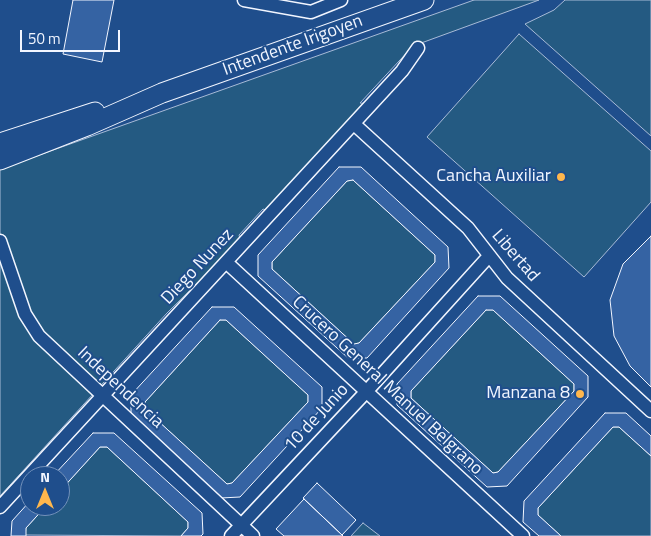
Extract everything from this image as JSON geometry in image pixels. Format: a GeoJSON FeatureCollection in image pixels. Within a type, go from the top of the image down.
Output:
{"type":"FeatureCollection","features":[{"type":"Feature","properties":{"kind":"main road","name":"Intendente Irigoyen"},"geometry":{"type":"LineString","coordinates":[[3,150],[77,117],[162,93],[424,0]]}},
{"type":"Feature","properties":{"kind":"street"},"geometry":{"type":"LineString","coordinates":[[244,0],[311,12],[340,0]]}},
{"type":"Feature","properties":{"kind":"street","name":"Diego Nunez"},"geometry":{"type":"LineString","coordinates":[[0,507],[354,124],[402,71],[418,48]]}},
{"type":"Feature","properties":{"kind":"street","name":"Libertad"},"geometry":{"type":"LineString","coordinates":[[354,124],[468,228],[507,278],[651,411]]}},
{"type":"Feature","properties":{"kind":"street","name":"Independencia"},"geometry":{"type":"LineString","coordinates":[[0,241],[25,314],[39,336],[253,536]]}},
{"type":"Feature","properties":{"kind":"street","name":"10 de Junio"},"geometry":{"type":"LineString","coordinates":[[231,536],[366,392],[489,256]]}},
{"type":"Feature","properties":{"kind":"street","name":"Crucero General Manuel Belgrano"},"geometry":{"type":"LineString","coordinates":[[226,262],[524,536]]}},
{"type":"Feature","properties":{"kind":"shaded area"},"geometry":{"type":"Polygon","coordinates":[[[474,0],[539,0],[413,46],[360,103],[371,104],[312,179],[266,210],[263,209],[239,235],[240,239],[242,239],[167,313],[27,466],[20,466],[20,474],[0,496],[0,169],[474,0]]]}},
{"type":"Feature","properties":{"kind":"shaded area"},"geometry":{"type":"Polygon","coordinates":[[[565,0],[651,0],[651,136],[525,24],[554,10],[565,0]]]}},
{"type":"Feature","properties":{"kind":"shaded area","name":"Cancha Auxiliar"},"geometry":{"type":"Polygon","coordinates":[[[519,34],[651,151],[651,202],[584,277],[427,137],[519,34]]]}},
{"type":"Feature","properties":{"kind":"shaded area"},"geometry":{"type":"Polygon","coordinates":[[[353,180],[435,255],[435,262],[359,343],[354,344],[272,269],[272,262],[347,181],[353,180]]]}},
{"type":"Feature","properties":{"kind":"shaded area"},"geometry":{"type":"Polygon","coordinates":[[[486,310],[493,310],[574,384],[574,391],[498,472],[493,473],[411,398],[411,391],[486,310]]]}},
{"type":"Feature","properties":{"kind":"shaded area"},"geometry":{"type":"Polygon","coordinates":[[[220,320],[226,320],[308,395],[308,402],[232,483],[227,484],[145,409],[145,402],[220,320]]]}},
{"type":"Feature","properties":{"kind":"shaded area"},"geometry":{"type":"Polygon","coordinates":[[[613,427],[619,427],[651,456],[651,536],[561,536],[538,515],[538,508],[613,427]]]}},
{"type":"Feature","properties":{"kind":"shaded area"},"geometry":{"type":"Polygon","coordinates":[[[100,447],[107,447],[188,522],[188,528],[181,536],[25,535],[26,528],[37,516],[70,516],[70,480],[100,447]]]}},
{"type":"Feature","properties":{"kind":"shaded area"},"geometry":{"type":"Polygon","coordinates":[[[363,523],[380,536],[351,536],[363,523]]]}},
{"type":"Feature","properties":{"kind":"building"},"geometry":{"type":"Polygon","coordinates":[[[73,0],[114,0],[102,62],[63,54],[73,0]]]}},
{"type":"Feature","properties":{"kind":"building"},"geometry":{"type":"Polygon","coordinates":[[[339,167],[361,167],[448,247],[449,268],[367,358],[348,358],[258,276],[258,255],[339,167]],[[353,180],[347,181],[272,262],[272,269],[354,344],[359,343],[435,262],[435,255],[353,180]]]}},
{"type":"Feature","properties":{"kind":"building"},"geometry":{"type":"Polygon","coordinates":[[[651,236],[651,387],[630,366],[614,336],[610,300],[623,264],[651,236]]]}},
{"type":"Feature","properties":{"kind":"building","name":"Manzana 8"},"geometry":{"type":"Polygon","coordinates":[[[478,296],[500,296],[588,376],[588,397],[507,486],[487,487],[397,405],[397,384],[478,296]],[[486,310],[411,391],[411,398],[493,473],[498,472],[574,391],[574,384],[493,310],[486,310]]]}},
{"type":"Feature","properties":{"kind":"building"},"geometry":{"type":"Polygon","coordinates":[[[212,307],[234,307],[322,387],[322,408],[240,497],[221,498],[131,415],[131,395],[212,307]],[[220,320],[145,402],[145,409],[227,484],[232,483],[308,402],[308,395],[226,320],[220,320]]]}},
{"type":"Feature","properties":{"kind":"building"},"geometry":{"type":"Polygon","coordinates":[[[605,413],[626,413],[651,436],[651,456],[619,427],[613,427],[538,508],[538,515],[561,536],[539,536],[523,522],[524,501],[605,413]]]}},
{"type":"Feature","properties":{"kind":"building"},"geometry":{"type":"Polygon","coordinates":[[[93,433],[114,433],[202,513],[203,534],[201,536],[181,536],[188,528],[188,522],[107,447],[100,447],[70,480],[70,466],[62,466],[93,433]]]}},
{"type":"Feature","properties":{"kind":"building"},"geometry":{"type":"Polygon","coordinates":[[[317,483],[356,520],[342,535],[303,498],[317,483]]]}},
{"type":"Feature","properties":{"kind":"building"},"geometry":{"type":"Polygon","coordinates":[[[304,499],[343,536],[284,536],[276,529],[304,499]]]}},
{"type":"Feature","properties":{"kind":"building"},"geometry":{"type":"Polygon","coordinates":[[[20,512],[20,516],[37,516],[26,528],[26,536],[11,536],[12,521],[20,512]]]}},
{"type":"Feature","properties":{"kind":"place","name":"Cancha Auxiliar"},"geometry":{"type":"Point","coordinates":[561,177]}},
{"type":"Feature","properties":{"kind":"place","name":"Manzana 8"},"geometry":{"type":"Point","coordinates":[580,394]}}]}
